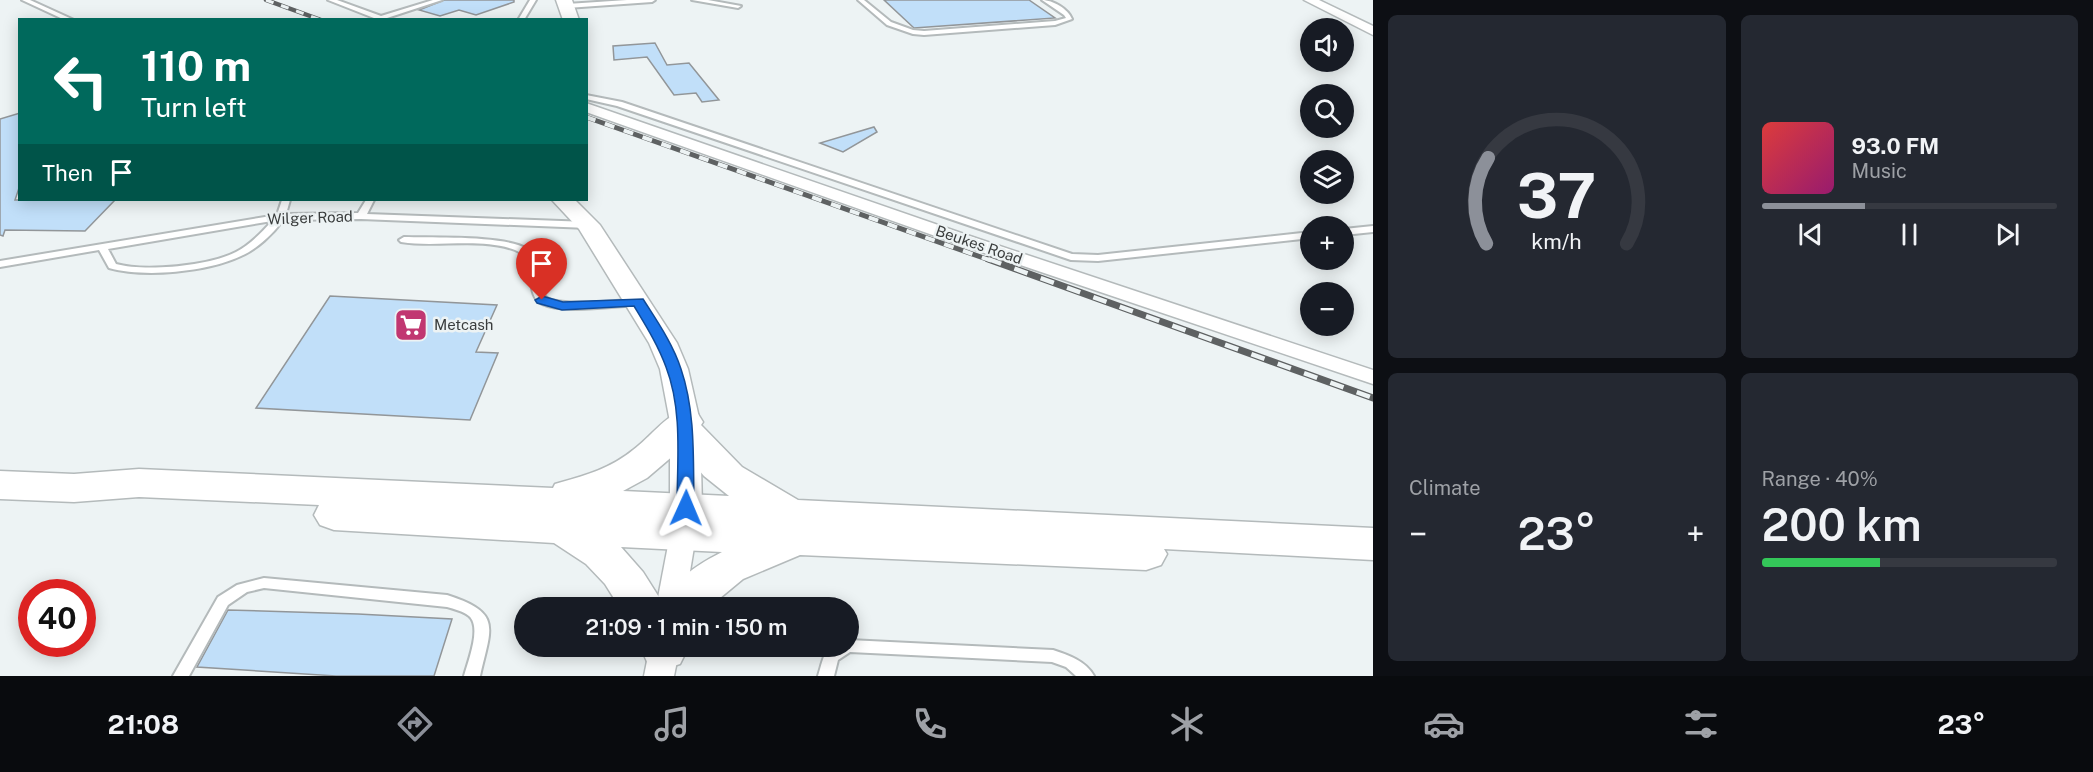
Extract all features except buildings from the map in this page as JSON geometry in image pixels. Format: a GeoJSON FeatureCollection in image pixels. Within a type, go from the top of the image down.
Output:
{"type":"FeatureCollection","features":[{"type":"Feature","properties":{"kind":"highway"},"geometry":{"type":"LineString","coordinates":[[549,514],[591,489],[627,475],[685,426],[710,460],[731,480],[757,496],[798,527],[1373,564]]}},
{"type":"Feature","properties":{"kind":"highway"},"geometry":{"type":"LineString","coordinates":[[0,485],[74,488],[107,499],[149,504],[549,514],[798,527],[1373,544]]}},
{"type":"Feature","properties":{"kind":"highway"},"geometry":{"type":"LineString","coordinates":[[549,514],[599,549],[623,576],[637,597]]}},
{"type":"Feature","properties":{"kind":"highway"},"geometry":{"type":"LineString","coordinates":[[691,597],[707,580],[719,572],[798,527]]}},
{"type":"Feature","properties":{"kind":"street"},"geometry":{"type":"LineString","coordinates":[[1310,0],[1373,31]]}},
{"type":"Feature","properties":{"kind":"street","name":"Beukes Road"},"geometry":{"type":"LineString","coordinates":[[588,107],[961,239],[1173,308],[1373,377]]}},
{"type":"Feature","properties":{"kind":"street"},"geometry":{"type":"LineString","coordinates":[[564,201],[588,225],[663,343],[674,369],[685,426],[684,522],[672,597]]}},
{"type":"Feature","properties":{"kind":"lane"},"geometry":{"type":"LineString","coordinates":[[25,0],[66,18]]}},
{"type":"Feature","properties":{"kind":"lane"},"geometry":{"type":"LineString","coordinates":[[331,0],[381,18]]}},
{"type":"Feature","properties":{"kind":"lane"},"geometry":{"type":"LineString","coordinates":[[387,18],[439,0]]}},
{"type":"Feature","properties":{"kind":"lane"},"geometry":{"type":"LineString","coordinates":[[522,18],[533,0]]}},
{"type":"Feature","properties":{"kind":"lane"},"geometry":{"type":"LineString","coordinates":[[567,8],[652,0]]}},
{"type":"Feature","properties":{"kind":"lane"},"geometry":{"type":"LineString","coordinates":[[695,0],[738,6]]}},
{"type":"Feature","properties":{"kind":"lane"},"geometry":{"type":"LineString","coordinates":[[861,0],[893,27],[924,33],[1055,23],[1069,19],[1067,14],[1045,0]]}},
{"type":"Feature","properties":{"kind":"lane"},"geometry":{"type":"LineString","coordinates":[[588,97],[630,107],[1071,256],[1098,258],[1300,237]]}},
{"type":"Feature","properties":{"kind":"lane"},"geometry":{"type":"LineString","coordinates":[[102,247],[108,261],[117,269],[143,272],[225,259],[241,253],[280,217],[286,201]]}},
{"type":"Feature","properties":{"kind":"lane"},"geometry":{"type":"LineString","coordinates":[[361,216],[369,201]]}},
{"type":"Feature","properties":{"kind":"lane","name":"Wilger Road"},"geometry":{"type":"LineString","coordinates":[[0,264],[280,217],[361,216],[488,223],[588,225]]}},
{"type":"Feature","properties":{"kind":"lane"},"geometry":{"type":"LineString","coordinates":[[479,243],[488,223]]}},
{"type":"Feature","properties":{"kind":"lane"},"geometry":{"type":"LineString","coordinates":[[1354,231],[1373,229]]}},
{"type":"Feature","properties":{"kind":"lane"},"geometry":{"type":"LineString","coordinates":[[405,240],[507,245],[526,252],[530,259],[539,297],[545,302],[562,306],[638,302]]}},
{"type":"Feature","properties":{"kind":"lane"},"geometry":{"type":"LineString","coordinates":[[181,676],[223,601],[238,590],[264,583],[447,601],[475,610],[482,619],[482,630],[472,676]]}},
{"type":"Feature","properties":{"kind":"lane"},"geometry":{"type":"LineString","coordinates":[[859,647],[1053,656],[1071,663],[1086,676]]}},
{"type":"Feature","properties":{"kind":"lane"},"geometry":{"type":"LineString","coordinates":[[826,676],[832,657]]}},
{"type":"Feature","properties":{"kind":"railway"},"geometry":{"type":"LineString","coordinates":[[266,0],[316,18]]}},
{"type":"Feature","properties":{"kind":"railway"},"geometry":{"type":"LineString","coordinates":[[588,118],[992,261]]}},
{"type":"Feature","properties":{"kind":"railway"},"geometry":{"type":"LineString","coordinates":[[988,259],[1373,398]]}},
{"type":"Feature","properties":{"kind":"place","name":"Metcash"},"geometry":{"type":"Point","coordinates":[411,325]}},
{"type":"Feature","properties":{"kind":"route"},"geometry":{"type":"LineString","coordinates":[[542,300],[556,306],[638,302],[663,343],[674,369],[680,392],[687,453],[686,508]]}}]}
